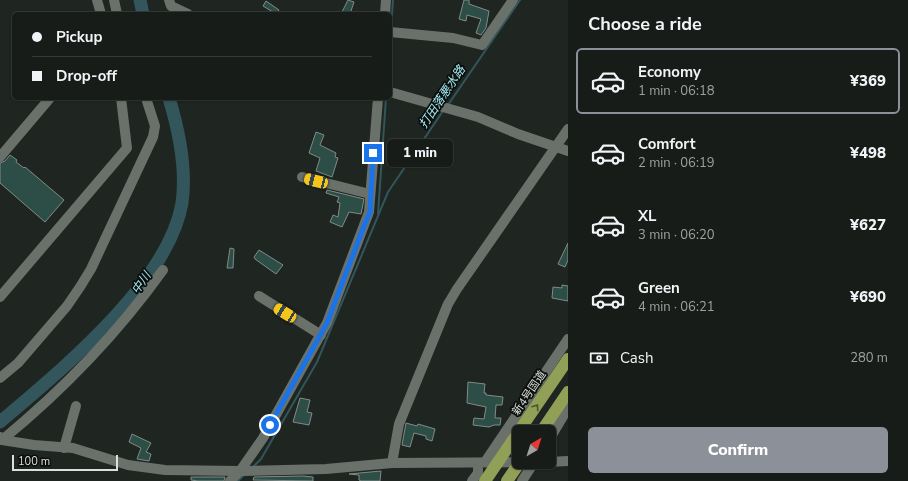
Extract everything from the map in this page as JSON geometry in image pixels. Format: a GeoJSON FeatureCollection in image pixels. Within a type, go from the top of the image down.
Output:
{"type":"FeatureCollection","features":[{"type":"Feature","properties":{"kind":"highway","name":"新4号国道"},"geometry":{"type":"LineString","coordinates":[[485,481],[568,360]]}},
{"type":"Feature","properties":{"kind":"highway"},"geometry":{"type":"LineString","coordinates":[[548,425],[564,408],[568,392]]}},
{"type":"Feature","properties":{"kind":"highway"},"geometry":{"type":"LineString","coordinates":[[507,481],[519,469]]}},
{"type":"Feature","properties":{"kind":"street"},"geometry":{"type":"LineString","coordinates":[[97,0],[100,12]]}},
{"type":"Feature","properties":{"kind":"street"},"geometry":{"type":"LineString","coordinates":[[114,0],[117,12]]}},
{"type":"Feature","properties":{"kind":"street"},"geometry":{"type":"LineString","coordinates":[[169,0],[171,6],[184,12]]}},
{"type":"Feature","properties":{"kind":"street"},"geometry":{"type":"LineString","coordinates":[[385,12],[386,0]]}},
{"type":"Feature","properties":{"kind":"street"},"geometry":{"type":"LineString","coordinates":[[392,32],[453,38],[482,45],[513,0]]}},
{"type":"Feature","properties":{"kind":"street"},"geometry":{"type":"LineString","coordinates":[[392,93],[478,117],[518,134],[568,151]]}},
{"type":"Feature","properties":{"kind":"street"},"geometry":{"type":"LineString","coordinates":[[0,157],[48,100]]}},
{"type":"Feature","properties":{"kind":"street"},"geometry":{"type":"LineString","coordinates":[[0,297],[127,148],[121,100]]}},
{"type":"Feature","properties":{"kind":"street"},"geometry":{"type":"LineString","coordinates":[[0,378],[18,362],[67,306],[91,269],[153,137],[155,126],[147,100]]}},
{"type":"Feature","properties":{"kind":"street"},"geometry":{"type":"LineString","coordinates":[[230,481],[240,471],[263,438],[321,335],[370,212],[370,194],[378,100]]}},
{"type":"Feature","properties":{"kind":"street"},"geometry":{"type":"LineString","coordinates":[[392,463],[399,424],[448,304],[568,129]]}},
{"type":"Feature","properties":{"kind":"street"},"geometry":{"type":"LineString","coordinates":[[302,177],[370,194]]}},
{"type":"Feature","properties":{"kind":"street"},"geometry":{"type":"LineString","coordinates":[[1,438],[48,400],[83,367],[137,306],[164,270]]}},
{"type":"Feature","properties":{"kind":"street"},"geometry":{"type":"LineString","coordinates":[[259,296],[321,335]]}},
{"type":"Feature","properties":{"kind":"street"},"geometry":{"type":"LineString","coordinates":[[472,481],[478,473],[481,465],[568,339]]}},
{"type":"Feature","properties":{"kind":"street"},"geometry":{"type":"LineString","coordinates":[[64,448],[76,406]]}},
{"type":"Feature","properties":{"kind":"street"},"geometry":{"type":"LineString","coordinates":[[556,425],[564,408]]}},
{"type":"Feature","properties":{"kind":"street"},"geometry":{"type":"LineString","coordinates":[[1,438],[34,445],[73,448],[128,465],[165,470],[240,471],[326,469],[392,463],[481,465],[498,462],[512,463]]}},
{"type":"Feature","properties":{"kind":"street"},"geometry":{"type":"LineString","coordinates":[[556,462],[568,461]]}},
{"type":"Feature","properties":{"kind":"street"},"geometry":{"type":"LineString","coordinates":[[522,481],[523,469]]}},
{"type":"Feature","properties":{"kind":"building"},"geometry":{"type":"Polygon","coordinates":[[[348,0],[354,2],[351,12],[342,12],[348,0]]]}},
{"type":"Feature","properties":{"kind":"building"},"geometry":{"type":"Polygon","coordinates":[[[464,0],[469,0],[469,4],[489,11],[486,28],[481,35],[476,33],[481,19],[467,15],[466,21],[459,19],[464,0]]]}},
{"type":"Feature","properties":{"kind":"building"},"geometry":{"type":"Polygon","coordinates":[[[266,1],[279,10],[278,12],[273,12],[263,6],[266,1]]]}},
{"type":"Feature","properties":{"kind":"building"},"geometry":{"type":"Polygon","coordinates":[[[316,132],[324,135],[320,145],[336,153],[335,157],[338,158],[332,177],[316,171],[320,158],[309,153],[316,132]]]}},
{"type":"Feature","properties":{"kind":"building"},"geometry":{"type":"Polygon","coordinates":[[[10,155],[17,160],[16,162],[24,168],[25,167],[64,200],[45,222],[0,183],[0,163],[5,161],[10,155]]]}},
{"type":"Feature","properties":{"kind":"building"},"geometry":{"type":"Polygon","coordinates":[[[327,190],[364,199],[361,214],[349,212],[342,227],[330,222],[333,215],[338,217],[340,203],[337,202],[339,197],[326,193],[327,190]]]}},
{"type":"Feature","properties":{"kind":"building"},"geometry":{"type":"Polygon","coordinates":[[[568,243],[568,260],[565,267],[558,264],[568,243]]]}},
{"type":"Feature","properties":{"kind":"building"},"geometry":{"type":"Polygon","coordinates":[[[230,248],[234,249],[233,268],[227,268],[230,248]]]}},
{"type":"Feature","properties":{"kind":"building"},"geometry":{"type":"Polygon","coordinates":[[[259,250],[283,265],[276,274],[255,259],[254,257],[259,250]]]}},
{"type":"Feature","properties":{"kind":"building"},"geometry":{"type":"Polygon","coordinates":[[[562,285],[568,286],[568,301],[552,298],[553,287],[562,288],[562,285]]]}},
{"type":"Feature","properties":{"kind":"building"},"geometry":{"type":"Polygon","coordinates":[[[468,382],[485,384],[484,393],[486,393],[486,395],[503,397],[502,405],[496,405],[495,418],[501,418],[500,425],[489,427],[473,425],[474,418],[484,419],[486,407],[467,403],[468,382]]]}},
{"type":"Feature","properties":{"kind":"building"},"geometry":{"type":"Polygon","coordinates":[[[300,398],[310,400],[307,412],[312,413],[309,425],[293,422],[300,398]]]}},
{"type":"Feature","properties":{"kind":"building"},"geometry":{"type":"Polygon","coordinates":[[[406,423],[417,426],[418,424],[435,429],[432,441],[426,439],[426,436],[414,433],[410,447],[402,445],[406,423]]]}},
{"type":"Feature","properties":{"kind":"building"},"geometry":{"type":"Polygon","coordinates":[[[132,434],[151,443],[146,452],[151,454],[149,461],[137,459],[141,448],[129,442],[132,434]]]}},
{"type":"Feature","properties":{"kind":"building"},"geometry":{"type":"Polygon","coordinates":[[[381,471],[380,481],[361,481],[359,480],[359,475],[349,474],[381,471]]]}},
{"type":"Feature","properties":{"kind":"building"},"geometry":{"type":"Polygon","coordinates":[[[191,477],[225,477],[224,481],[198,481],[191,480],[191,477]]]}},
{"type":"Feature","properties":{"kind":"building"},"geometry":{"type":"Polygon","coordinates":[[[254,477],[313,477],[313,481],[253,480],[254,477]]]}},
{"type":"Feature","properties":{"kind":"waterway","name":"中川"},"geometry":{"type":"LineString","coordinates":[[140,0],[143,12]]}},
{"type":"Feature","properties":{"kind":"waterway"},"geometry":{"type":"LineString","coordinates":[[392,14],[393,0]]}},
{"type":"Feature","properties":{"kind":"waterway","name":"打田落悪水路"},"geometry":{"type":"LineString","coordinates":[[448,105],[520,0]]}},
{"type":"Feature","properties":{"kind":"waterway","name":"中川"},"geometry":{"type":"LineString","coordinates":[[0,422],[52,378],[108,324],[134,294],[156,264],[173,234],[182,203],[183,163],[179,136],[170,100]]}},
{"type":"Feature","properties":{"kind":"waterway"},"geometry":{"type":"LineString","coordinates":[[378,214],[386,100]]}},
{"type":"Feature","properties":{"kind":"waterway","name":"打田落悪水路"},"geometry":{"type":"LineString","coordinates":[[253,467],[261,459],[317,362],[388,192],[443,111]]}},
{"type":"Feature","properties":{"kind":"waterway","name":"打田落悪水路"},"geometry":{"type":"LineString","coordinates":[[238,481],[245,474]]}},
{"type":"Feature","properties":{"kind":"route"},"geometry":{"type":"LineString","coordinates":[[270,425],[327,323],[370,212],[373,153]]}}]}
